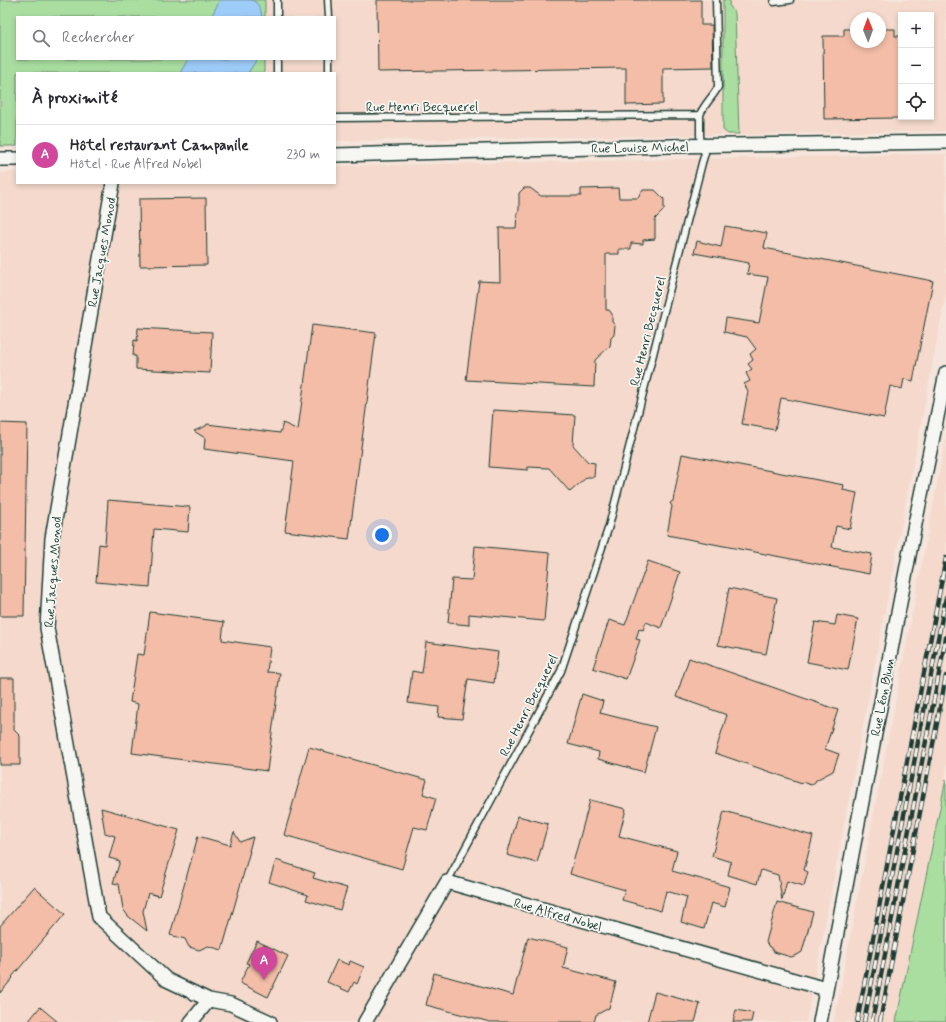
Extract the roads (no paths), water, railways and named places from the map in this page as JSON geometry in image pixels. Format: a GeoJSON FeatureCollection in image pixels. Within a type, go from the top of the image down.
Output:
{"type":"FeatureCollection","features":[{"type":"Feature","properties":{"kind":"street","name":"Rue Louise Michel"},"geometry":{"type":"LineString","coordinates":[[336,155],[946,142]]}},
{"type":"Feature","properties":{"kind":"street"},"geometry":{"type":"LineString","coordinates":[[0,159],[16,158]]}},
{"type":"Feature","properties":{"kind":"street","name":"Rue Jacques Monod"},"geometry":{"type":"LineString","coordinates":[[113,184],[52,538],[47,628],[99,917],[167,980],[209,1000]]}},
{"type":"Feature","properties":{"kind":"street","name":"Rue Léon Blum"},"geometry":{"type":"LineString","coordinates":[[820,1022],[915,524],[946,373]]}},
{"type":"Feature","properties":{"kind":"street","name":"Rue Alfred Nobel"},"geometry":{"type":"LineString","coordinates":[[447,882],[826,989]]}},
{"type":"Feature","properties":{"kind":"street"},"geometry":{"type":"LineString","coordinates":[[365,1022],[447,882]]}},
{"type":"Feature","properties":{"kind":"street"},"geometry":{"type":"LineString","coordinates":[[191,1022],[209,1000],[230,1004],[270,1022]]}},
{"type":"Feature","properties":{"kind":"lane"},"geometry":{"type":"LineString","coordinates":[[277,0],[277,16]]}},
{"type":"Feature","properties":{"kind":"lane"},"geometry":{"type":"LineString","coordinates":[[328,0],[328,16]]}},
{"type":"Feature","properties":{"kind":"lane"},"geometry":{"type":"LineString","coordinates":[[700,115],[702,108],[718,87],[716,0]]}},
{"type":"Feature","properties":{"kind":"lane"},"geometry":{"type":"LineString","coordinates":[[774,2],[790,0]]}},
{"type":"Feature","properties":{"kind":"lane"},"geometry":{"type":"LineString","coordinates":[[277,60],[277,72]]}},
{"type":"Feature","properties":{"kind":"lane"},"geometry":{"type":"LineString","coordinates":[[329,60],[329,72]]}},
{"type":"Feature","properties":{"kind":"lane","name":"Rue Henri Becquerel"},"geometry":{"type":"LineString","coordinates":[[336,118],[700,115],[700,135],[705,153],[609,526],[561,671],[447,882]]}},
{"type":"Feature","properties":{"kind":"water"},"geometry":{"type":"Polygon","coordinates":[[[220,0],[251,0],[254,1],[259,7],[262,16],[212,16],[220,0]]]}},
{"type":"Feature","properties":{"kind":"water"},"geometry":{"type":"Polygon","coordinates":[[[187,60],[256,60],[249,72],[181,72],[187,60]]]}},
{"type":"Feature","properties":{"kind":"railway"},"geometry":{"type":"LineString","coordinates":[[857,1022],[946,558]]}},
{"type":"Feature","properties":{"kind":"railway"},"geometry":{"type":"LineString","coordinates":[[864,1022],[946,597]]}},
{"type":"Feature","properties":{"kind":"railway"},"geometry":{"type":"LineString","coordinates":[[872,1022],[946,637]]}},
{"type":"Feature","properties":{"kind":"railway"},"geometry":{"type":"LineString","coordinates":[[880,1022],[946,676]]}},
{"type":"Feature","properties":{"kind":"place","name":"Hôtel restaurant Campanile"},"geometry":{"type":"Point","coordinates":[264,980]}}]}
